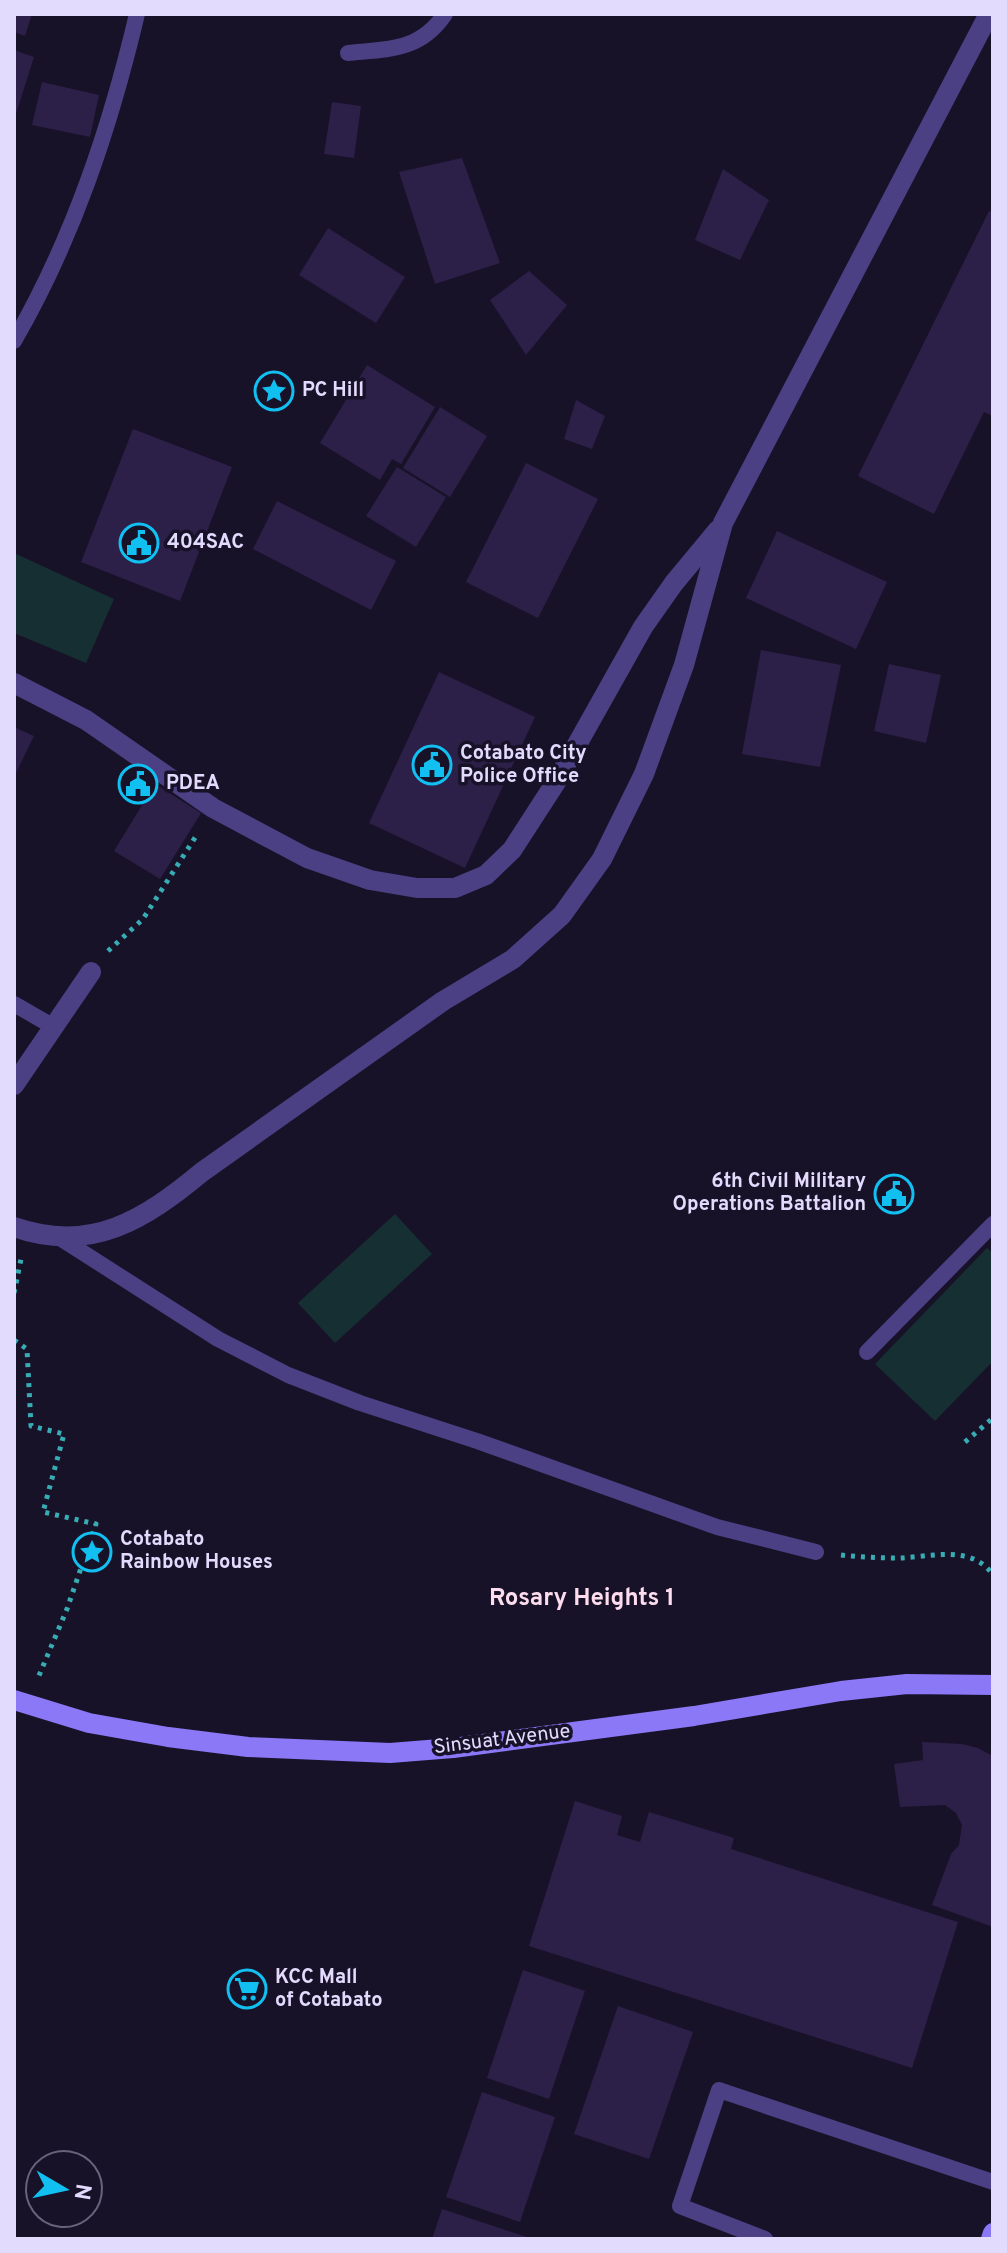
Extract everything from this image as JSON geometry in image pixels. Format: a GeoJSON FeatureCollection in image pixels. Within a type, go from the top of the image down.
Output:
{"type":"FeatureCollection","features":[{"type":"Feature","properties":{"kind":"main road","name":"Sinsuat Avenue"},"geometry":{"type":"LineString","coordinates":[[14,1700],[89,1723],[168,1737],[248,1747],[390,1753],[453,1748],[694,1716],[841,1691],[907,1684],[993,1685]]}},
{"type":"Feature","properties":{"kind":"main road"},"geometry":{"type":"LineString","coordinates":[[991,2239],[993,2233]]}},
{"type":"Feature","properties":{"kind":"street"},"geometry":{"type":"LineString","coordinates":[[14,683],[86,720],[213,808],[307,858],[370,880],[417,888],[455,888],[486,875],[512,850],[556,782],[643,627],[723,523],[989,14]]}},
{"type":"Feature","properties":{"kind":"street"},"geometry":{"type":"LineString","coordinates":[[14,1227],[60,1238],[97,1235],[129,1223],[170,1199],[202,1172],[431,1009],[513,959],[562,915],[602,859],[644,774],[684,665],[723,523]]}},
{"type":"Feature","properties":{"kind":"street"},"geometry":{"type":"LineString","coordinates":[[14,1085],[91,972]]}},
{"type":"Feature","properties":{"kind":"lane"},"geometry":{"type":"LineString","coordinates":[[14,341],[75,218],[113,108],[137,14]]}},
{"type":"Feature","properties":{"kind":"lane"},"geometry":{"type":"LineString","coordinates":[[348,53],[407,46],[434,31],[445,14]]}},
{"type":"Feature","properties":{"kind":"lane"},"geometry":{"type":"LineString","coordinates":[[14,1004],[54,1027]]}},
{"type":"Feature","properties":{"kind":"lane"},"geometry":{"type":"LineString","coordinates":[[867,1352],[993,1224]]}},
{"type":"Feature","properties":{"kind":"lane"},"geometry":{"type":"LineString","coordinates":[[60,1238],[218,1339],[288,1375],[717,1527],[816,1552]]}},
{"type":"Feature","properties":{"kind":"lane"},"geometry":{"type":"LineString","coordinates":[[765,2239],[680,2206],[719,2090],[993,2182]]}},
{"type":"Feature","properties":{"kind":"path"},"geometry":{"type":"LineString","coordinates":[[91,972],[106,952],[149,911],[201,829]]}},
{"type":"Feature","properties":{"kind":"path"},"geometry":{"type":"LineString","coordinates":[[14,1293],[23,1248]]}},
{"type":"Feature","properties":{"kind":"path"},"geometry":{"type":"LineString","coordinates":[[14,1340],[27,1349],[31,1426],[64,1434],[43,1512],[96,1524],[52,1649]]}},
{"type":"Feature","properties":{"kind":"path"},"geometry":{"type":"LineString","coordinates":[[965,1442],[993,1418]]}},
{"type":"Feature","properties":{"kind":"path"},"geometry":{"type":"LineString","coordinates":[[816,1552],[856,1557],[960,1556],[976,1559],[993,1575]]}},
{"type":"Feature","properties":{"kind":"green space"},"geometry":{"type":"Polygon","coordinates":[[[14,553],[114,599],[86,663],[14,633],[14,553]]]}},
{"type":"Feature","properties":{"kind":"green space"},"geometry":{"type":"Polygon","coordinates":[[[395,1214],[432,1254],[335,1343],[298,1303],[395,1214]]]}},
{"type":"Feature","properties":{"kind":"green space"},"geometry":{"type":"Polygon","coordinates":[[[987,1248],[993,1253],[993,1361],[935,1421],[875,1364],[987,1248]]]}},
{"type":"Feature","properties":{"kind":"building"},"geometry":{"type":"Polygon","coordinates":[[[14,14],[32,14],[25,36],[14,32],[14,14]]]}},
{"type":"Feature","properties":{"kind":"building"},"geometry":{"type":"Polygon","coordinates":[[[14,50],[34,57],[15,117],[14,117],[14,50]]]}},
{"type":"Feature","properties":{"kind":"building"},"geometry":{"type":"Polygon","coordinates":[[[42,82],[99,95],[90,137],[32,125],[42,82]]]}},
{"type":"Feature","properties":{"kind":"building"},"geometry":{"type":"Polygon","coordinates":[[[332,102],[361,106],[354,158],[324,154],[332,102]]]}},
{"type":"Feature","properties":{"kind":"building"},"geometry":{"type":"Polygon","coordinates":[[[462,158],[500,263],[435,284],[399,172],[462,158]]]}},
{"type":"Feature","properties":{"kind":"building"},"geometry":{"type":"Polygon","coordinates":[[[723,169],[769,200],[740,260],[695,240],[723,169]]]}},
{"type":"Feature","properties":{"kind":"building"},"geometry":{"type":"Polygon","coordinates":[[[989,211],[993,213],[993,416],[984,412],[934,514],[858,476],[989,211]]]}},
{"type":"Feature","properties":{"kind":"building"},"geometry":{"type":"Polygon","coordinates":[[[328,228],[405,277],[376,323],[299,275],[328,228]]]}},
{"type":"Feature","properties":{"kind":"building"},"geometry":{"type":"Polygon","coordinates":[[[529,271],[567,305],[526,355],[490,300],[529,271]]]}},
{"type":"Feature","properties":{"kind":"building"},"geometry":{"type":"Polygon","coordinates":[[[367,365],[435,407],[401,464],[392,459],[380,480],[320,443],[367,365]]]}},
{"type":"Feature","properties":{"kind":"building"},"geometry":{"type":"Polygon","coordinates":[[[576,400],[605,416],[592,449],[564,439],[576,400]]]}},
{"type":"Feature","properties":{"kind":"building"},"geometry":{"type":"Polygon","coordinates":[[[440,407],[487,436],[450,497],[403,468],[440,407]]]}},
{"type":"Feature","properties":{"kind":"building"},"geometry":{"type":"Polygon","coordinates":[[[133,429],[232,467],[180,601],[81,562],[133,429]]]}},
{"type":"Feature","properties":{"kind":"building"},"geometry":{"type":"Polygon","coordinates":[[[526,463],[598,499],[538,618],[466,582],[526,463]]]}},
{"type":"Feature","properties":{"kind":"building"},"geometry":{"type":"Polygon","coordinates":[[[397,467],[446,497],[416,547],[366,516],[397,467]]]}},
{"type":"Feature","properties":{"kind":"building"},"geometry":{"type":"Polygon","coordinates":[[[277,501],[396,561],[371,610],[253,549],[277,501]]]}},
{"type":"Feature","properties":{"kind":"building"},"geometry":{"type":"Polygon","coordinates":[[[777,531],[887,582],[856,649],[746,598],[777,531]]]}},
{"type":"Feature","properties":{"kind":"building"},"geometry":{"type":"Polygon","coordinates":[[[761,650],[841,665],[820,767],[742,754],[761,650]]]}},
{"type":"Feature","properties":{"kind":"building"},"geometry":{"type":"Polygon","coordinates":[[[889,664],[941,675],[926,743],[874,731],[889,664]]]}},
{"type":"Feature","properties":{"kind":"building"},"geometry":{"type":"Polygon","coordinates":[[[439,672],[535,717],[465,868],[369,823],[439,672]]]}},
{"type":"Feature","properties":{"kind":"building"},"geometry":{"type":"Polygon","coordinates":[[[14,727],[34,736],[14,777],[14,727]]]}},
{"type":"Feature","properties":{"kind":"building"},"geometry":{"type":"Polygon","coordinates":[[[155,784],[201,813],[160,879],[114,851],[155,784]]]}},
{"type":"Feature","properties":{"kind":"building"},"geometry":{"type":"Polygon","coordinates":[[[922,1742],[962,1744],[993,1756],[993,1927],[932,1905],[951,1854],[959,1845],[962,1825],[956,1813],[945,1805],[900,1807],[894,1764],[923,1760],[922,1742]]]}},
{"type":"Feature","properties":{"kind":"building"},"geometry":{"type":"Polygon","coordinates":[[[575,1801],[622,1816],[617,1835],[640,1842],[649,1812],[734,1838],[731,1849],[958,1922],[912,2068],[529,1946],[575,1801]]]}},
{"type":"Feature","properties":{"kind":"building"},"geometry":{"type":"Polygon","coordinates":[[[523,1970],[585,1991],[549,2099],[487,2078],[523,1970]]]}},
{"type":"Feature","properties":{"kind":"building"},"geometry":{"type":"Polygon","coordinates":[[[618,2006],[693,2032],[649,2159],[574,2134],[618,2006]]]}},
{"type":"Feature","properties":{"kind":"building"},"geometry":{"type":"Polygon","coordinates":[[[482,2092],[555,2117],[520,2222],[446,2197],[482,2092]]]}},
{"type":"Feature","properties":{"kind":"building"},"geometry":{"type":"Polygon","coordinates":[[[442,2209],[530,2238],[530,2239],[432,2239],[442,2209]]]}},
{"type":"Feature","properties":{"kind":"place","name":"PC Hill"},"geometry":{"type":"Point","coordinates":[274,391]}},
{"type":"Feature","properties":{"kind":"place","name":"404SAC"},"geometry":{"type":"Point","coordinates":[139,543]}},
{"type":"Feature","properties":{"kind":"place","name":"Cotabato City Police Office"},"geometry":{"type":"Point","coordinates":[432,765]}},
{"type":"Feature","properties":{"kind":"place","name":"PDEA"},"geometry":{"type":"Point","coordinates":[138,784]}},
{"type":"Feature","properties":{"kind":"place","name":"6th Civil Military Operations Battalion"},"geometry":{"type":"Point","coordinates":[894,1194]}},
{"type":"Feature","properties":{"kind":"place","name":"Cotabato Rainbow Houses"},"geometry":{"type":"Point","coordinates":[92,1552]}},
{"type":"Feature","properties":{"kind":"place","name":"KCC Mall of Cotabato"},"geometry":{"type":"Point","coordinates":[247,1989]}},
{"type":"Feature","properties":{"kind":"district","name":"Rosary Heights 1"},"geometry":{"type":"Point","coordinates":[582,1599]}}]}
